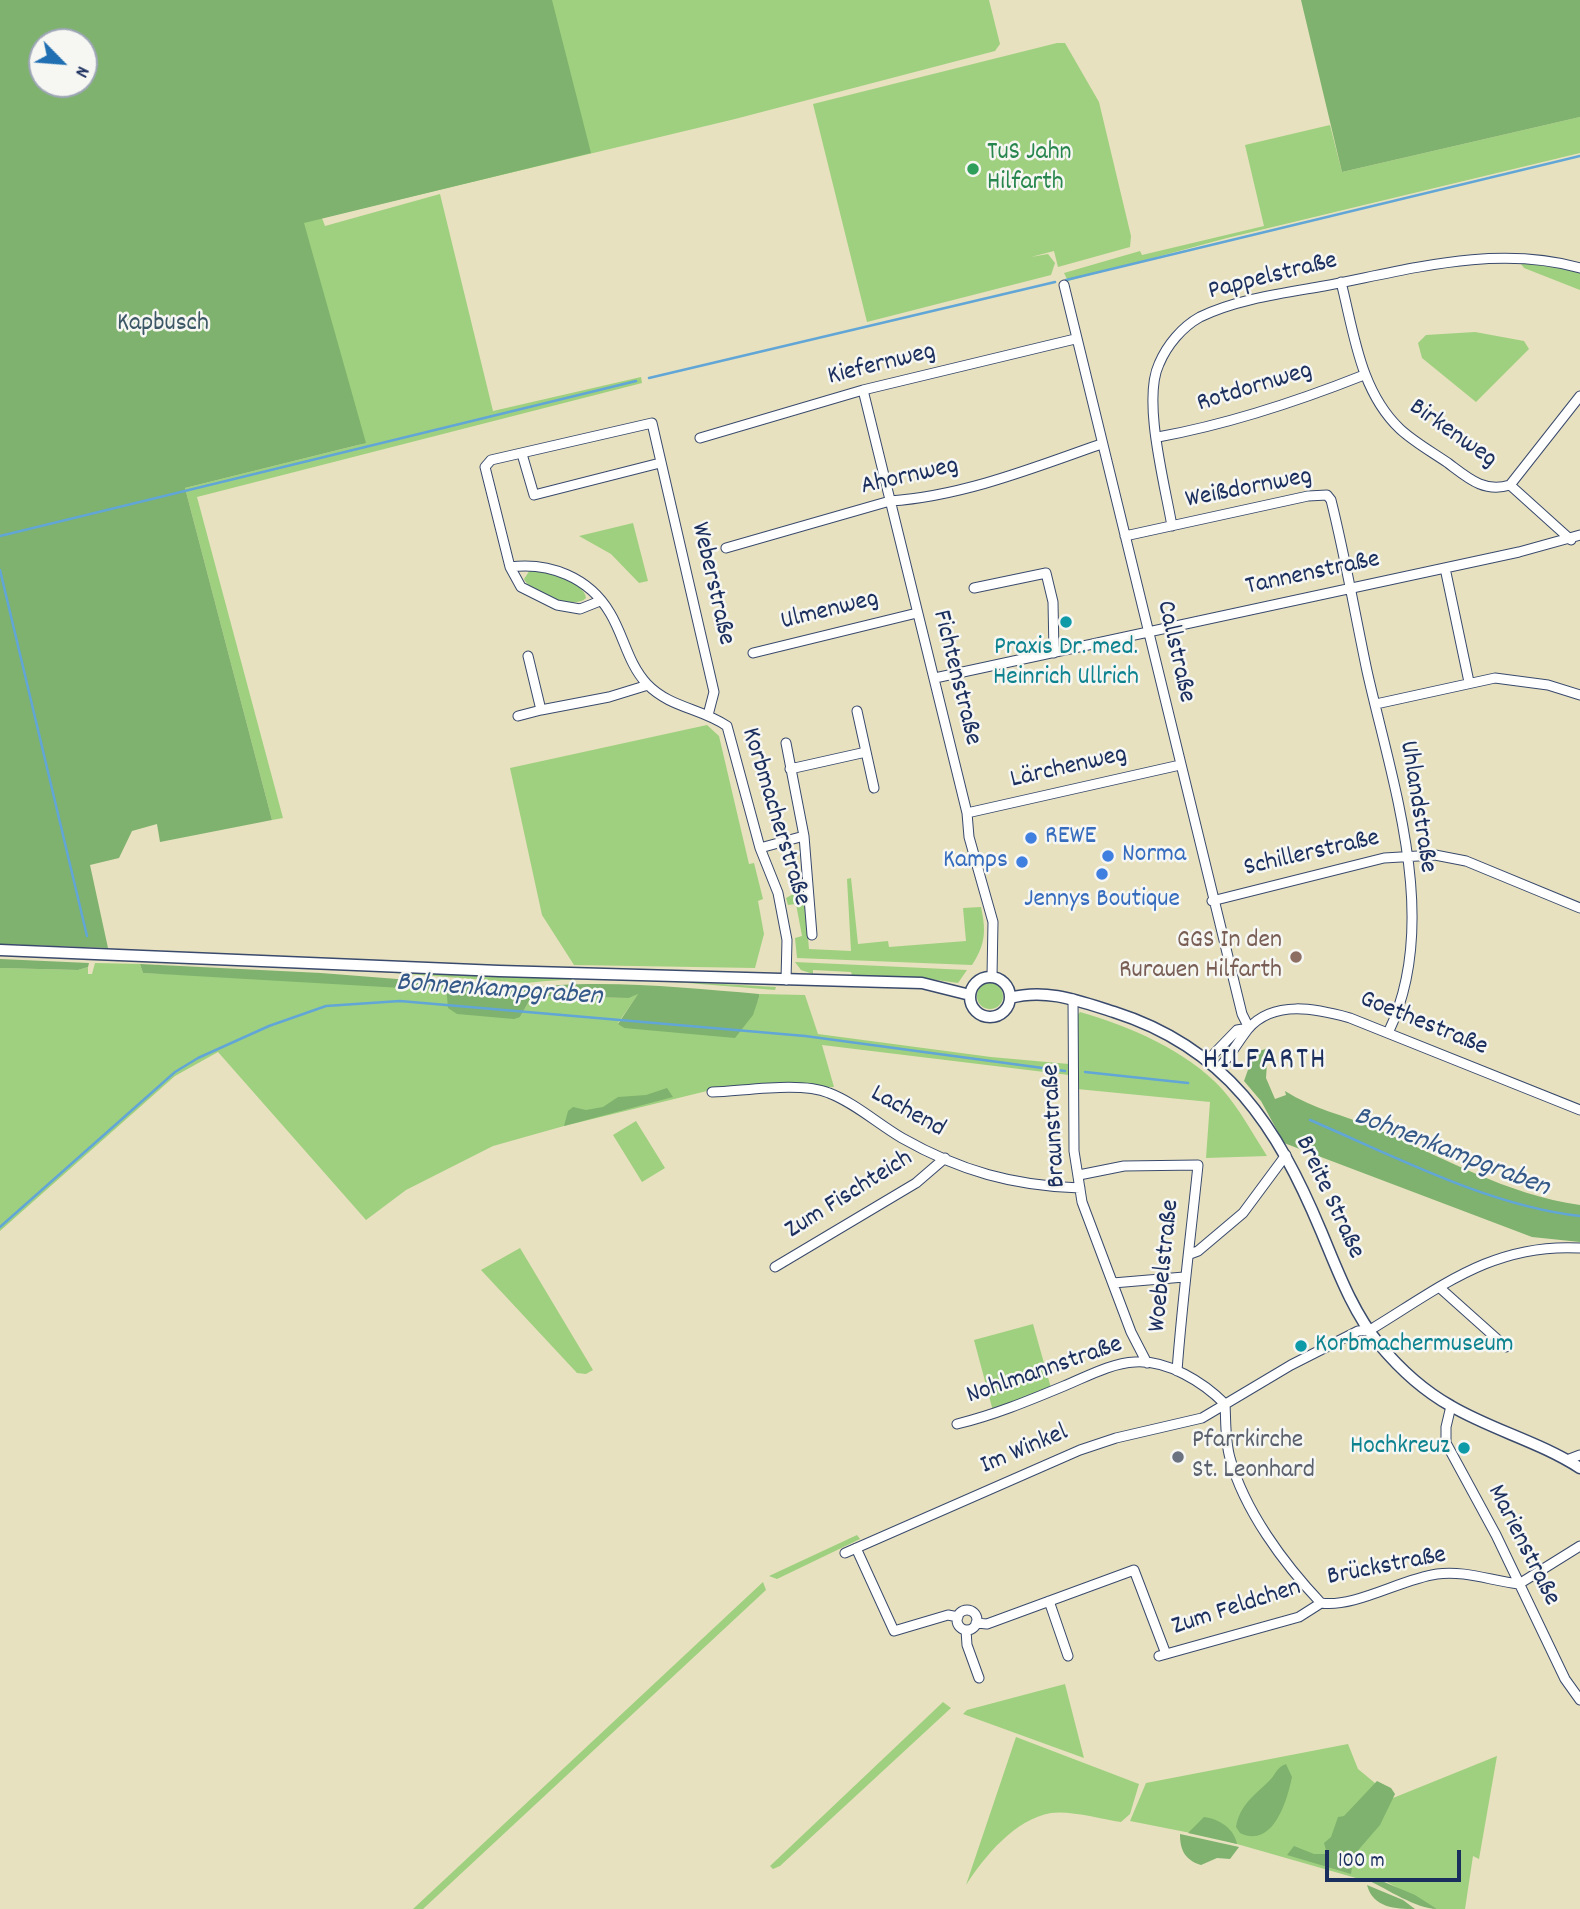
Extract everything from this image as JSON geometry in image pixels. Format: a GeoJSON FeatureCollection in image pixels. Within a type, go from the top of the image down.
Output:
{"type":"FeatureCollection","features":[{"type":"Feature","properties":{"kind":"main road"},"geometry":{"type":"LineString","coordinates":[[0,950],[922,983],[971,995]]}},
{"type":"Feature","properties":{"kind":"main road"},"geometry":{"type":"LineString","coordinates":[[992,976],[1004,982],[1010,998],[1004,1012],[989,1016],[975,1010],[971,995],[976,983],[992,976]]}},
{"type":"Feature","properties":{"kind":"main road","name":"Breite Straße"},"geometry":{"type":"LineString","coordinates":[[1010,998],[1047,994],[1073,999],[1153,1028],[1219,1068],[1248,1097],[1286,1155],[1345,1289],[1370,1330],[1418,1383],[1451,1406],[1580,1468]]}},
{"type":"Feature","properties":{"kind":"street","name":"Pappelstraße"},"geometry":{"type":"LineString","coordinates":[[1171,526],[1152,385],[1167,348],[1198,318],[1233,306],[1444,262],[1503,258],[1580,268]]}},
{"type":"Feature","properties":{"kind":"street","name":"Birkenweg"},"geometry":{"type":"LineString","coordinates":[[1342,282],[1364,375],[1379,404],[1400,429],[1475,483],[1489,488],[1510,485],[1576,538]]}},
{"type":"Feature","properties":{"kind":"street","name":"Callstraße"},"geometry":{"type":"LineString","coordinates":[[1064,285],[1075,340],[1081,349],[1101,444],[1212,901],[1242,1014],[1250,1028]]}},
{"type":"Feature","properties":{"kind":"street","name":"Kiefernweg"},"geometry":{"type":"LineString","coordinates":[[700,438],[863,390],[1075,340]]}},
{"type":"Feature","properties":{"kind":"street","name":"Rotdornweg"},"geometry":{"type":"LineString","coordinates":[[1158,437],[1210,428],[1279,408],[1364,375]]}},
{"type":"Feature","properties":{"kind":"street","name":"Fichtenstraße"},"geometry":{"type":"LineString","coordinates":[[863,390],[967,813],[969,837],[993,922],[992,976]]}},
{"type":"Feature","properties":{"kind":"street"},"geometry":{"type":"LineString","coordinates":[[1510,485],[1580,396]]}},
{"type":"Feature","properties":{"kind":"street","name":"Weberstraße"},"geometry":{"type":"LineString","coordinates":[[522,454],[652,423],[714,692],[708,715]]}},
{"type":"Feature","properties":{"kind":"street","name":"Ahornweg"},"geometry":{"type":"LineString","coordinates":[[726,548],[890,501],[910,500],[1020,473],[1101,444]]}},
{"type":"Feature","properties":{"kind":"street"},"geometry":{"type":"LineString","coordinates":[[600,601],[580,609],[557,606],[521,587],[510,567],[485,467],[491,460],[522,454],[534,495],[660,463]]}},
{"type":"Feature","properties":{"kind":"street","name":"Weißdornweg"},"geometry":{"type":"LineString","coordinates":[[1125,536],[1327,495],[1351,588]]}},
{"type":"Feature","properties":{"kind":"street","name":"Tannenstraße"},"geometry":{"type":"LineString","coordinates":[[934,678],[1576,538]]}},
{"type":"Feature","properties":{"kind":"street","name":"Korbmacherstraße"},"geometry":{"type":"LineString","coordinates":[[510,567],[531,564],[551,568],[575,578],[611,613],[636,669],[648,685],[669,702],[708,715],[727,726],[732,735],[760,848],[778,893],[787,940],[786,980]]}},
{"type":"Feature","properties":{"kind":"street"},"geometry":{"type":"LineString","coordinates":[[1445,568],[1469,682]]}},
{"type":"Feature","properties":{"kind":"street"},"geometry":{"type":"LineString","coordinates":[[974,588],[1046,573],[1053,602],[1054,653]]}},
{"type":"Feature","properties":{"kind":"street","name":"Uhlandstraße"},"geometry":{"type":"LineString","coordinates":[[1351,588],[1396,784],[1413,943],[1410,968],[1398,1012],[1388,1033]]}},
{"type":"Feature","properties":{"kind":"street","name":"Ulmenweg"},"geometry":{"type":"LineString","coordinates":[[753,653],[917,613]]}},
{"type":"Feature","properties":{"kind":"street"},"geometry":{"type":"LineString","coordinates":[[528,656],[541,710]]}},
{"type":"Feature","properties":{"kind":"street"},"geometry":{"type":"LineString","coordinates":[[1376,704],[1469,682],[1508,680],[1548,685],[1580,695]]}},
{"type":"Feature","properties":{"kind":"street"},"geometry":{"type":"LineString","coordinates":[[518,716],[648,685]]}},
{"type":"Feature","properties":{"kind":"street"},"geometry":{"type":"LineString","coordinates":[[857,711],[874,788]]}},
{"type":"Feature","properties":{"kind":"street"},"geometry":{"type":"LineString","coordinates":[[786,743],[804,836],[812,935]]}},
{"type":"Feature","properties":{"kind":"street"},"geometry":{"type":"LineString","coordinates":[[790,768],[866,752]]}},
{"type":"Feature","properties":{"kind":"street","name":"Lärchenweg"},"geometry":{"type":"LineString","coordinates":[[967,813],[1180,765]]}},
{"type":"Feature","properties":{"kind":"street"},"geometry":{"type":"LineString","coordinates":[[760,848],[804,836]]}},
{"type":"Feature","properties":{"kind":"street","name":"Schillerstraße"},"geometry":{"type":"LineString","coordinates":[[1212,901],[1384,858],[1435,855],[1466,862],[1580,908]]}},
{"type":"Feature","properties":{"kind":"street","name":"Braunstraße"},"geometry":{"type":"LineString","coordinates":[[1073,999],[1074,1151],[1080,1188],[1113,1283],[1147,1363]]}},
{"type":"Feature","properties":{"kind":"street","name":"Goethestraße"},"geometry":{"type":"LineString","coordinates":[[1219,1068],[1250,1028],[1271,1014],[1305,1008],[1350,1018],[1580,1110]]}},
{"type":"Feature","properties":{"kind":"street","name":"Goethestraße"},"geometry":{"type":"LineString","coordinates":[[1208,1060],[1237,1030],[1250,1028]]}},
{"type":"Feature","properties":{"kind":"street","name":"Lachend"},"geometry":{"type":"LineString","coordinates":[[712,1093],[797,1088],[829,1092],[904,1139],[945,1158],[1015,1184],[1080,1188]]}},
{"type":"Feature","properties":{"kind":"street"},"geometry":{"type":"LineString","coordinates":[[1189,1254],[1198,1251],[1243,1213],[1286,1155]]}},
{"type":"Feature","properties":{"kind":"street","name":"Zum Fischteich"},"geometry":{"type":"LineString","coordinates":[[775,1266],[916,1183],[945,1158]]}},
{"type":"Feature","properties":{"kind":"street","name":"Woebelstraße"},"geometry":{"type":"LineString","coordinates":[[1079,1175],[1124,1166],[1198,1165],[1189,1254],[1184,1277],[1177,1371]]}},
{"type":"Feature","properties":{"kind":"street"},"geometry":{"type":"LineString","coordinates":[[1225,1404],[1347,1337],[1370,1330],[1440,1287],[1495,1259],[1533,1248],[1580,1248]]}},
{"type":"Feature","properties":{"kind":"street"},"geometry":{"type":"LineString","coordinates":[[1113,1283],[1184,1277]]}},
{"type":"Feature","properties":{"kind":"street"},"geometry":{"type":"LineString","coordinates":[[1440,1287],[1506,1347]]}},
{"type":"Feature","properties":{"kind":"street","name":"Nohlmannstraße"},"geometry":{"type":"LineString","coordinates":[[957,1424],[995,1414],[1117,1365],[1147,1363],[1177,1371],[1209,1388],[1225,1404]]}},
{"type":"Feature","properties":{"kind":"street","name":"Im Winkel"},"geometry":{"type":"LineString","coordinates":[[845,1553],[1080,1450],[1116,1438],[1202,1418],[1225,1404]]}},
{"type":"Feature","properties":{"kind":"street","name":"Brückstraße"},"geometry":{"type":"LineString","coordinates":[[1225,1404],[1228,1455],[1240,1489],[1278,1547],[1321,1603],[1335,1605],[1414,1579],[1453,1572],[1519,1584]]}},
{"type":"Feature","properties":{"kind":"street","name":"Marienstraße"},"geometry":{"type":"LineString","coordinates":[[1451,1406],[1446,1427],[1446,1443],[1496,1535],[1565,1679],[1580,1700]]}},
{"type":"Feature","properties":{"kind":"street"},"geometry":{"type":"LineString","coordinates":[[1567,1460],[1580,1455]]}},
{"type":"Feature","properties":{"kind":"street"},"geometry":{"type":"LineString","coordinates":[[1519,1584],[1580,1546]]}},
{"type":"Feature","properties":{"kind":"street","name":"Zum Feldchen"},"geometry":{"type":"LineString","coordinates":[[856,1548],[894,1631],[948,1615],[957,1617],[968,1610],[974,1613],[976,1623]]}},
{"type":"Feature","properties":{"kind":"street","name":"Zum Feldchen"},"geometry":{"type":"LineString","coordinates":[[966,1630],[976,1623],[987,1625],[1134,1570],[1163,1655],[1299,1617],[1321,1603]]}},
{"type":"Feature","properties":{"kind":"street"},"geometry":{"type":"LineString","coordinates":[[1049,1601],[1068,1656]]}},
{"type":"Feature","properties":{"kind":"street"},"geometry":{"type":"LineString","coordinates":[[957,1617],[958,1624],[966,1630],[967,1645],[979,1678]]}},
{"type":"Feature","properties":{"kind":"green space","name":"Kapbusch"},"geometry":{"type":"Polygon","coordinates":[[[0,0],[989,0],[1000,44],[995,51],[735,119],[322,218],[325,226],[440,194],[493,411],[641,377],[642,383],[197,497],[283,818],[272,820],[185,488],[366,443],[227,472],[47,98],[98,98],[98,28],[28,28],[28,58],[0,0]]]}},
{"type":"Feature","properties":{"kind":"green space","name":"Kapbusch"},"geometry":{"type":"Polygon","coordinates":[[[0,0],[552,0],[591,153],[304,223],[366,443],[185,488],[272,820],[160,842],[157,824],[132,831],[119,858],[90,865],[108,948],[0,944],[0,0]]]}},
{"type":"Feature","properties":{"kind":"green space"},"geometry":{"type":"Polygon","coordinates":[[[1301,0],[1580,0],[1580,117],[1342,172],[1301,0]]]}},
{"type":"Feature","properties":{"kind":"green space","name":"TuS Jahn Hilfarth"},"geometry":{"type":"Polygon","coordinates":[[[1065,43],[1099,102],[1131,236],[1130,247],[1058,267],[1054,251],[1031,257],[1048,254],[1055,263],[1051,275],[867,322],[813,104],[1065,43]]]}},
{"type":"Feature","properties":{"kind":"green space"},"geometry":{"type":"Polygon","coordinates":[[[1580,117],[1580,153],[1227,238],[1068,281],[1064,273],[1140,251],[1142,255],[1264,226],[1245,145],[1330,125],[1342,172],[1580,117]]]}},
{"type":"Feature","properties":{"kind":"green space"},"geometry":{"type":"Polygon","coordinates":[[[1523,262],[1580,272],[1580,290],[1524,268],[1521,264],[1523,262]]]}},
{"type":"Feature","properties":{"kind":"green space"},"geometry":{"type":"Polygon","coordinates":[[[1475,332],[1524,341],[1529,349],[1476,402],[1422,358],[1418,343],[1426,335],[1475,332]]]}},
{"type":"Feature","properties":{"kind":"green space"},"geometry":{"type":"Polygon","coordinates":[[[633,523],[648,581],[639,583],[611,554],[579,536],[633,523]]]}},
{"type":"Feature","properties":{"kind":"green space"},"geometry":{"type":"Polygon","coordinates":[[[530,570],[545,572],[572,582],[584,592],[586,598],[572,602],[543,594],[524,579],[530,570]]]}},
{"type":"Feature","properties":{"kind":"green space"},"geometry":{"type":"Polygon","coordinates":[[[707,725],[719,736],[749,864],[754,863],[763,899],[758,901],[764,934],[755,968],[574,965],[542,915],[510,768],[707,725]]]}},
{"type":"Feature","properties":{"kind":"green space"},"geometry":{"type":"Polygon","coordinates":[[[851,878],[858,944],[888,941],[889,947],[966,941],[963,908],[981,907],[984,937],[972,965],[797,958],[795,938],[802,936],[796,904],[788,905],[786,898],[795,893],[796,901],[805,905],[809,949],[851,951],[847,879],[851,878]]]}},
{"type":"Feature","properties":{"kind":"green space"},"geometry":{"type":"Polygon","coordinates":[[[0,959],[89,963],[88,967],[78,970],[0,968],[0,959]]]}},
{"type":"Feature","properties":{"kind":"green space"},"geometry":{"type":"Polygon","coordinates":[[[795,962],[967,970],[958,983],[923,978],[852,975],[851,972],[813,970],[813,974],[801,970],[795,962]]]}},
{"type":"Feature","properties":{"kind":"green space"},"geometry":{"type":"Polygon","coordinates":[[[95,963],[140,964],[143,973],[446,985],[520,1017],[532,996],[629,998],[639,993],[618,1023],[624,1028],[758,1001],[759,994],[805,995],[818,1034],[991,1057],[1069,1064],[1069,1075],[822,1045],[834,1087],[711,1090],[493,1146],[406,1190],[366,1220],[218,1052],[175,1076],[0,1231],[0,968],[78,970],[88,967],[88,974],[92,974],[95,963]]]}},
{"type":"Feature","properties":{"kind":"green space"},"geometry":{"type":"Polygon","coordinates":[[[140,964],[321,973],[524,989],[580,984],[641,985],[759,994],[759,997],[753,1015],[735,1038],[624,1028],[618,1024],[638,994],[629,998],[532,996],[520,1017],[514,1019],[457,1014],[448,1008],[446,985],[436,990],[143,973],[140,964]]]}},
{"type":"Feature","properties":{"kind":"green space"},"geometry":{"type":"Polygon","coordinates":[[[344,966],[619,979],[526,983],[355,970],[344,966]]]}},
{"type":"Feature","properties":{"kind":"green space"},"geometry":{"type":"Polygon","coordinates":[[[654,981],[722,984],[776,987],[775,990],[654,981]]]}},
{"type":"Feature","properties":{"kind":"green space"},"geometry":{"type":"Polygon","coordinates":[[[990,983],[999,987],[1003,996],[999,1005],[990,1009],[981,1005],[977,996],[981,987],[990,983]]]}},
{"type":"Feature","properties":{"kind":"green space"},"geometry":{"type":"Polygon","coordinates":[[[1080,1012],[1137,1032],[1192,1062],[1228,1096],[1267,1156],[1206,1158],[1210,1102],[1077,1089],[1076,1017],[1080,1012]]]}},
{"type":"Feature","properties":{"kind":"green space"},"geometry":{"type":"Polygon","coordinates":[[[1268,1048],[1266,1078],[1275,1099],[1286,1095],[1285,1091],[1306,1103],[1374,1128],[1500,1184],[1526,1193],[1580,1205],[1580,1242],[1532,1237],[1284,1143],[1261,1101],[1244,1081],[1254,1053],[1268,1048]]]}},
{"type":"Feature","properties":{"kind":"green space"},"geometry":{"type":"Polygon","coordinates":[[[667,1088],[673,1097],[564,1126],[568,1111],[573,1107],[586,1110],[603,1107],[618,1097],[646,1095],[667,1088]]]}},
{"type":"Feature","properties":{"kind":"green space"},"geometry":{"type":"Polygon","coordinates":[[[636,1121],[665,1168],[642,1182],[613,1135],[636,1121]]]}},
{"type":"Feature","properties":{"kind":"green space"},"geometry":{"type":"Polygon","coordinates":[[[520,1248],[593,1370],[586,1374],[577,1373],[481,1270],[520,1248]]]}},
{"type":"Feature","properties":{"kind":"green space"},"geometry":{"type":"Polygon","coordinates":[[[1033,1324],[1051,1388],[993,1411],[974,1340],[1033,1324]]]}},
{"type":"Feature","properties":{"kind":"green space"},"geometry":{"type":"Polygon","coordinates":[[[857,1535],[860,1539],[777,1579],[769,1576],[857,1535]]]}},
{"type":"Feature","properties":{"kind":"green space"},"geometry":{"type":"Polygon","coordinates":[[[763,1582],[766,1590],[423,1909],[413,1909],[763,1582]]]}},
{"type":"Feature","properties":{"kind":"green space"},"geometry":{"type":"Polygon","coordinates":[[[1065,1684],[1084,1758],[963,1714],[967,1710],[1065,1684]]]}},
{"type":"Feature","properties":{"kind":"green space"},"geometry":{"type":"Polygon","coordinates":[[[943,1702],[951,1708],[780,1866],[773,1869],[770,1866],[943,1702]]]}},
{"type":"Feature","properties":{"kind":"green space"},"geometry":{"type":"Polygon","coordinates":[[[1016,1737],[1139,1784],[1130,1814],[1121,1822],[1067,1813],[1051,1813],[1038,1817],[1002,1840],[966,1885],[1016,1737]]]}},
{"type":"Feature","properties":{"kind":"green space"},"geometry":{"type":"Polygon","coordinates":[[[1348,1744],[1358,1769],[1393,1798],[1497,1756],[1479,1859],[1473,1856],[1465,1909],[1437,1909],[1383,1880],[1356,1878],[1216,1838],[1130,1821],[1146,1783],[1348,1744]]]}},
{"type":"Feature","properties":{"kind":"green space"},"geometry":{"type":"Polygon","coordinates":[[[1286,1764],[1292,1777],[1282,1809],[1270,1829],[1252,1836],[1240,1833],[1236,1827],[1245,1806],[1278,1769],[1286,1764]]]}},
{"type":"Feature","properties":{"kind":"green space"},"geometry":{"type":"Polygon","coordinates":[[[1377,1781],[1391,1788],[1395,1794],[1380,1825],[1354,1855],[1351,1874],[1287,1855],[1294,1846],[1314,1854],[1327,1854],[1324,1843],[1331,1837],[1338,1817],[1344,1816],[1377,1781]]]}},
{"type":"Feature","properties":{"kind":"green space"},"geometry":{"type":"Polygon","coordinates":[[[1204,1817],[1225,1825],[1233,1833],[1237,1844],[1188,1833],[1204,1817]]]}},
{"type":"Feature","properties":{"kind":"green space"},"geometry":{"type":"Polygon","coordinates":[[[1180,1834],[1239,1847],[1230,1859],[1217,1858],[1201,1865],[1185,1854],[1180,1834]]]}},
{"type":"Feature","properties":{"kind":"green space"},"geometry":{"type":"Polygon","coordinates":[[[1377,1879],[1415,1895],[1437,1909],[1411,1902],[1367,1880],[1377,1879]]]}},
{"type":"Feature","properties":{"kind":"green space"},"geometry":{"type":"Polygon","coordinates":[[[1367,1885],[1403,1900],[1415,1909],[1380,1903],[1370,1893],[1367,1885]]]}},
{"type":"Feature","properties":{"kind":"waterway"},"geometry":{"type":"LineString","coordinates":[[1066,280],[1580,156]]}},
{"type":"Feature","properties":{"kind":"waterway"},"geometry":{"type":"LineString","coordinates":[[649,378],[1055,282]]}},
{"type":"Feature","properties":{"kind":"waterway"},"geometry":{"type":"LineString","coordinates":[[0,536],[636,381]]}},
{"type":"Feature","properties":{"kind":"waterway"},"geometry":{"type":"LineString","coordinates":[[0,570],[87,936]]}},
{"type":"Feature","properties":{"kind":"waterway","name":"Bohnenkampgraben"},"geometry":{"type":"LineString","coordinates":[[0,1227],[175,1072],[198,1058],[269,1026],[326,1006],[400,1001],[805,1036],[1065,1071]]}},
{"type":"Feature","properties":{"kind":"waterway","name":"Bohnenkampgraben"},"geometry":{"type":"LineString","coordinates":[[1085,1072],[1188,1083]]}},
{"type":"Feature","properties":{"kind":"waterway","name":"Bohnenkampgraben"},"geometry":{"type":"LineString","coordinates":[[1310,1120],[1408,1164],[1477,1191],[1511,1202],[1580,1216]]}},
{"type":"Feature","properties":{"kind":"place","name":"TuS Jahn Hilfarth"},"geometry":{"type":"Point","coordinates":[973,169]}},
{"type":"Feature","properties":{"kind":"place","name":"Praxis Dr. med. Heinrich Ullrich"},"geometry":{"type":"Point","coordinates":[1066,622]}},
{"type":"Feature","properties":{"kind":"place","name":"REWE"},"geometry":{"type":"Point","coordinates":[1031,838]}},
{"type":"Feature","properties":{"kind":"place","name":"Norma"},"geometry":{"type":"Point","coordinates":[1108,856]}},
{"type":"Feature","properties":{"kind":"place","name":"Kamps"},"geometry":{"type":"Point","coordinates":[1022,862]}},
{"type":"Feature","properties":{"kind":"place","name":"Jennys Boutique"},"geometry":{"type":"Point","coordinates":[1102,874]}},
{"type":"Feature","properties":{"kind":"place","name":"GGS In den Rurauen Hilfarth"},"geometry":{"type":"Point","coordinates":[1296,957]}},
{"type":"Feature","properties":{"kind":"place","name":"Korbmachermuseum"},"geometry":{"type":"Point","coordinates":[1301,1346]}},
{"type":"Feature","properties":{"kind":"place","name":"Hochkreuz"},"geometry":{"type":"Point","coordinates":[1464,1448]}},
{"type":"Feature","properties":{"kind":"place","name":"Pfarrkirche St. Leonhard"},"geometry":{"type":"Point","coordinates":[1178,1457]}},
{"type":"Feature","properties":{"kind":"district","name":"HILFARTH"},"geometry":{"type":"Point","coordinates":[1265,1063]}}]}
